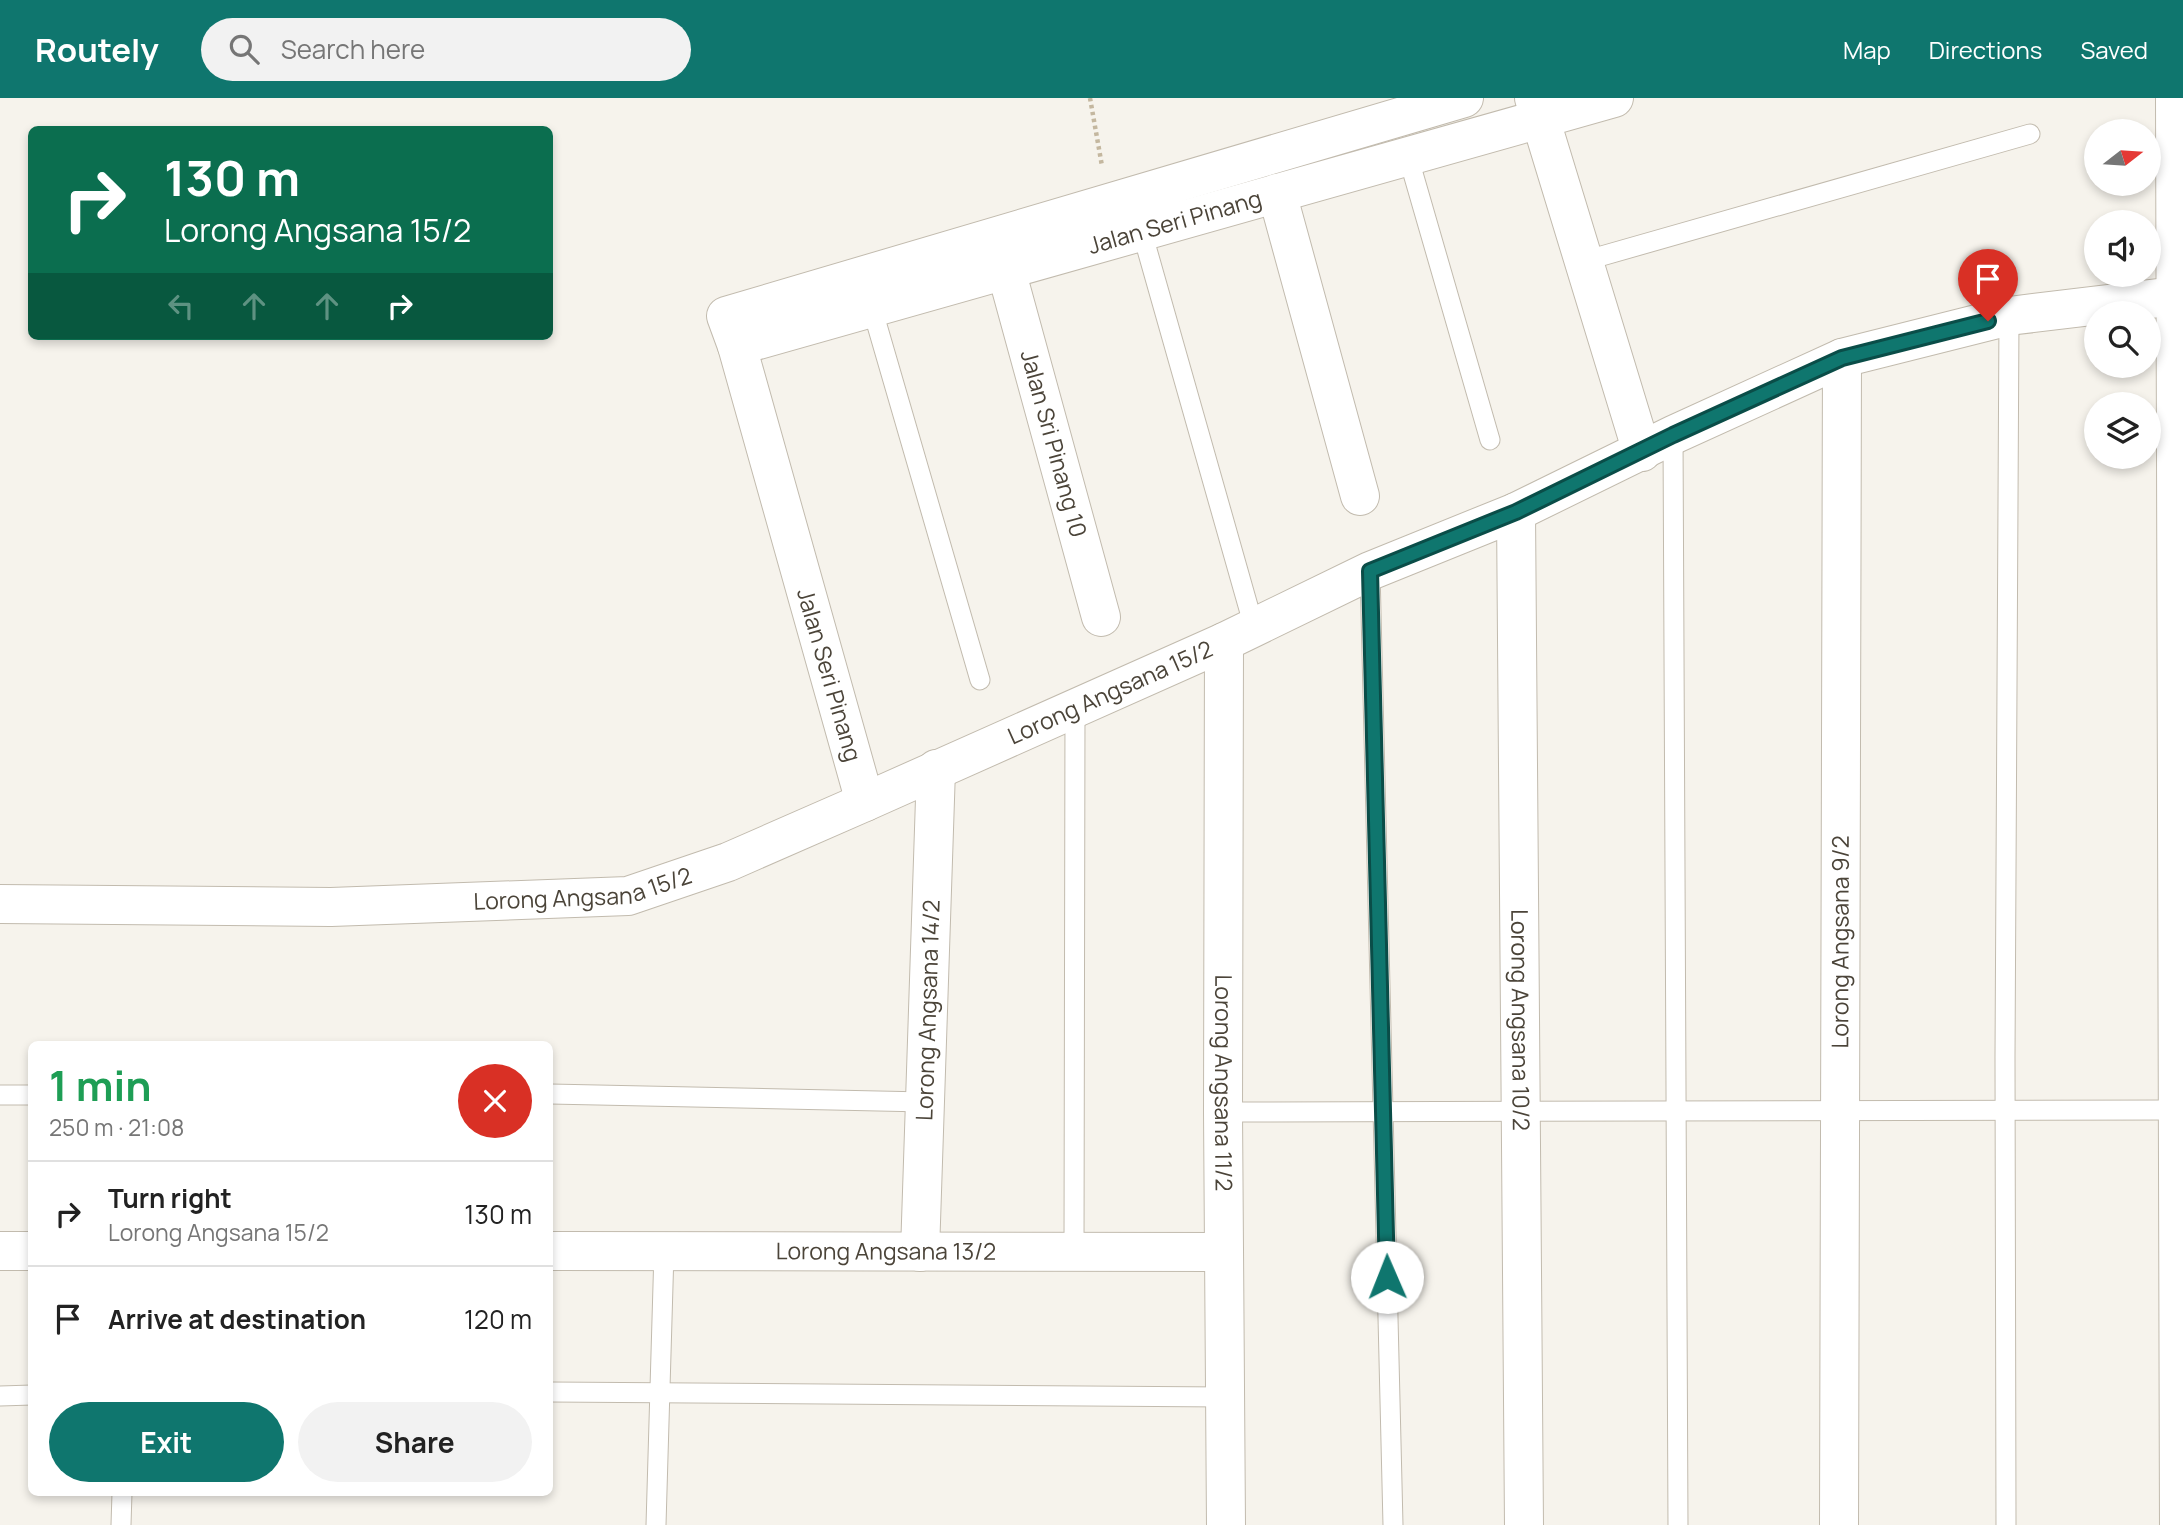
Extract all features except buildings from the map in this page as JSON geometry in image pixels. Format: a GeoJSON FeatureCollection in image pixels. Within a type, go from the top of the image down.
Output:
{"type":"FeatureCollection","features":[{"type":"Feature","properties":{"kind":"street","name":"Jalan Seri Pinang"},"geometry":{"type":"LineString","coordinates":[[865,802],[737,346],[726,316],[1464,98]]}},
{"type":"Feature","properties":{"kind":"street","name":"Jalan Seri Pinang"},"geometry":{"type":"LineString","coordinates":[[737,346],[1408,156],[1537,108],[1614,98]]}},
{"type":"Feature","properties":{"kind":"street"},"geometry":{"type":"LineString","coordinates":[[2175,98],[2179,294],[2179,1525]]}},
{"type":"Feature","properties":{"kind":"street"},"geometry":{"type":"LineString","coordinates":[[1537,108],[1584,261],[1658,444]]}},
{"type":"Feature","properties":{"kind":"street"},"geometry":{"type":"LineString","coordinates":[[1277,193],[1360,496]]}},
{"type":"Feature","properties":{"kind":"street","name":"Jalan Sri Pinang 10"},"geometry":{"type":"LineString","coordinates":[[1006,270],[1101,617]]}},
{"type":"Feature","properties":{"kind":"street","name":"Lorong Angsana 15/2"},"geometry":{"type":"LineString","coordinates":[[0,904],[331,907],[628,896],[728,862],[865,802],[1239,634],[1370,571],[1516,512],[1842,358],[2009,316],[2179,294]]}},
{"type":"Feature","properties":{"kind":"street","name":"Lorong Angsana 9/2"},"geometry":{"type":"LineString","coordinates":[[1839,1525],[1842,358]]}},
{"type":"Feature","properties":{"kind":"street","name":"Lorong Angsana 10/2"},"geometry":{"type":"LineString","coordinates":[[1516,512],[1524,1525]]}},
{"type":"Feature","properties":{"kind":"street","name":"Lorong Angsana 11/2"},"geometry":{"type":"LineString","coordinates":[[1226,1525],[1223,1112],[1239,634]]}},
{"type":"Feature","properties":{"kind":"street","name":"Lorong Angsana 14/2"},"geometry":{"type":"LineString","coordinates":[[920,1252],[936,769]]}},
{"type":"Feature","properties":{"kind":"street"},"geometry":{"type":"LineString","coordinates":[[0,1251],[28,1251]]}},
{"type":"Feature","properties":{"kind":"street","name":"Lorong Angsana 13/2"},"geometry":{"type":"LineString","coordinates":[[553,1251],[1224,1252]]}},
{"type":"Feature","properties":{"kind":"lane"},"geometry":{"type":"LineString","coordinates":[[1584,261],[2030,134]]}},
{"type":"Feature","properties":{"kind":"lane"},"geometry":{"type":"LineString","coordinates":[[1408,156],[1490,440]]}},
{"type":"Feature","properties":{"kind":"lane"},"geometry":{"type":"LineString","coordinates":[[1142,232],[1239,634]]}},
{"type":"Feature","properties":{"kind":"lane"},"geometry":{"type":"LineString","coordinates":[[872,308],[980,680]]}},
{"type":"Feature","properties":{"kind":"lane"},"geometry":{"type":"LineString","coordinates":[[2006,1525],[2009,316]]}},
{"type":"Feature","properties":{"kind":"lane"},"geometry":{"type":"LineString","coordinates":[[1658,444],[1676,1111],[1678,1525]]}},
{"type":"Feature","properties":{"kind":"lane"},"geometry":{"type":"LineString","coordinates":[[1370,571],[1393,1525]]}},
{"type":"Feature","properties":{"kind":"lane"},"geometry":{"type":"LineString","coordinates":[[1074,1252],[1075,707]]}},
{"type":"Feature","properties":{"kind":"lane"},"geometry":{"type":"LineString","coordinates":[[553,1094],[925,1102]]}},
{"type":"Feature","properties":{"kind":"lane"},"geometry":{"type":"LineString","coordinates":[[0,1095],[28,1096]]}},
{"type":"Feature","properties":{"kind":"lane"},"geometry":{"type":"LineString","coordinates":[[1223,1112],[2178,1111]]}},
{"type":"Feature","properties":{"kind":"lane"},"geometry":{"type":"LineString","coordinates":[[656,1525],[664,1251]]}},
{"type":"Feature","properties":{"kind":"lane"},"geometry":{"type":"LineString","coordinates":[[553,1392],[1225,1396]]}},
{"type":"Feature","properties":{"kind":"lane"},"geometry":{"type":"LineString","coordinates":[[0,1396],[28,1395]]}},
{"type":"Feature","properties":{"kind":"lane"},"geometry":{"type":"LineString","coordinates":[[121,1525],[122,1496]]}},
{"type":"Feature","properties":{"kind":"path"},"geometry":{"type":"LineString","coordinates":[[1090,98],[1108,202]]}},
{"type":"Feature","properties":{"kind":"route"},"geometry":{"type":"LineString","coordinates":[[1387,1277],[1370,571],[1516,512],[1673,435],[1842,358],[1988,321]]}}]}
